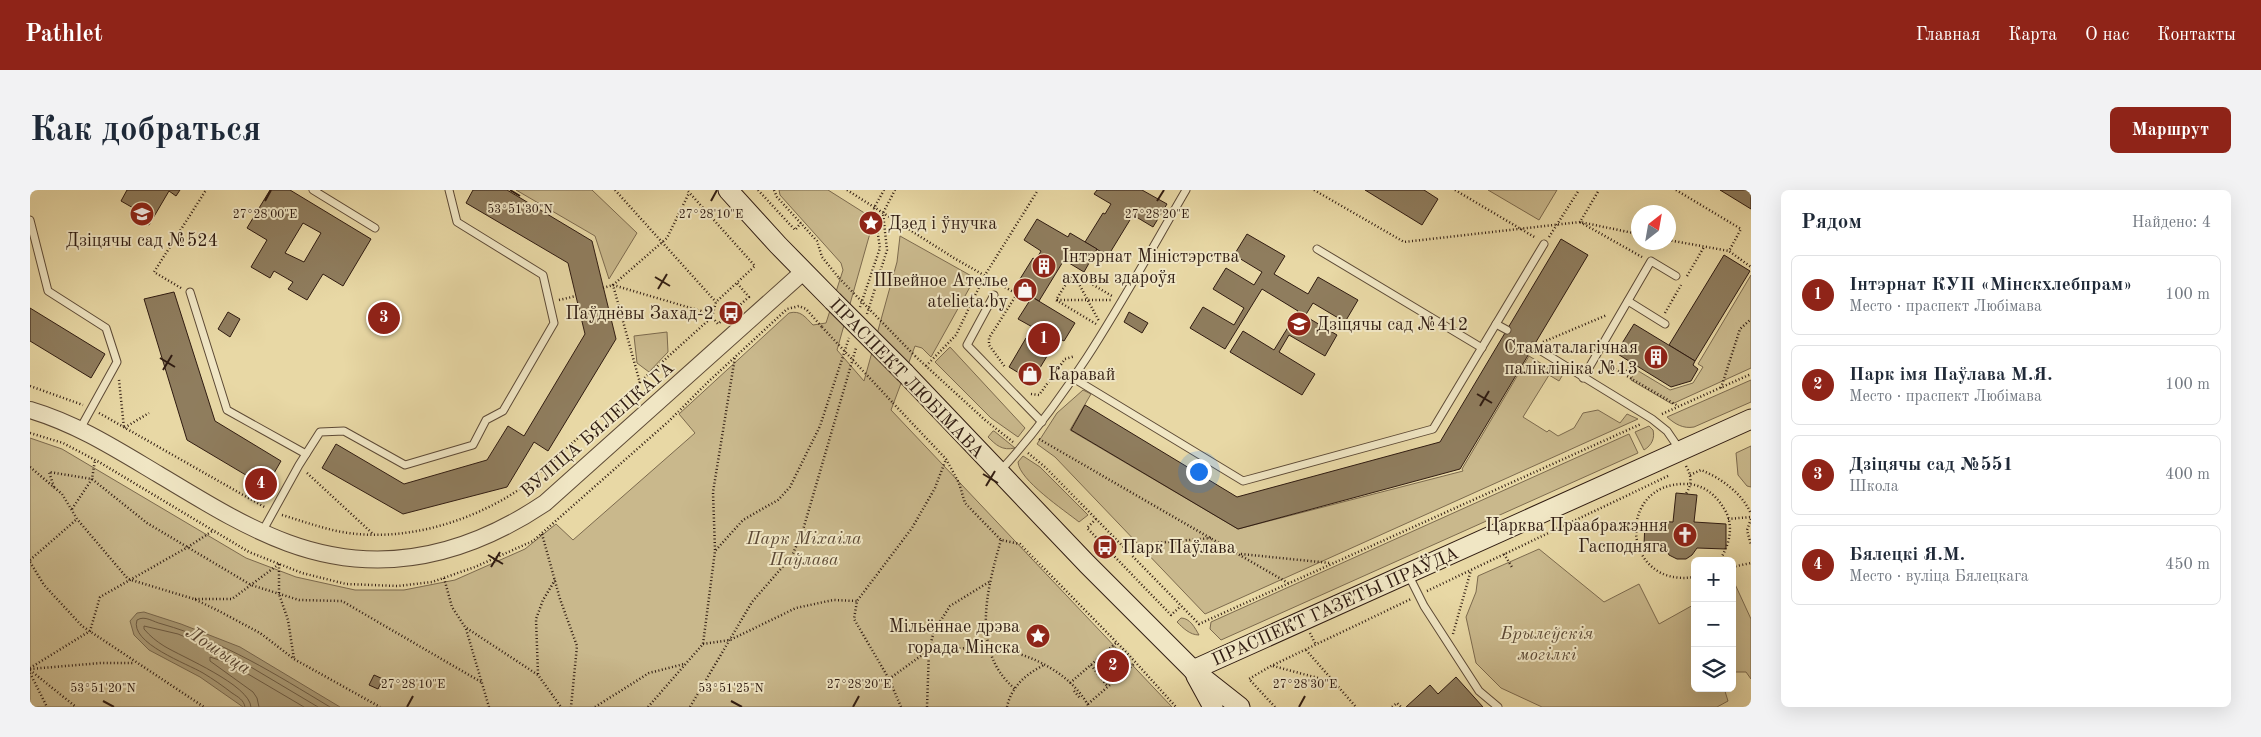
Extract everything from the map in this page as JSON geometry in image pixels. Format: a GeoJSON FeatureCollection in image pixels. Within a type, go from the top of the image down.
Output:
{"type":"FeatureCollection","features":[{"type":"Feature","properties":{"kind":"main road","name":"ПРАСПЕКТ ЛЮБІМАВА"},"geometry":{"type":"LineString","coordinates":[[728,190],[803,272],[905,373],[998,473],[1193,670],[1240,707]]}},
{"type":"Feature","properties":{"kind":"main road","name":"ПРАСПЕКТ ГАЗЕТЫ ПРАЎДА"},"geometry":{"type":"LineString","coordinates":[[1193,670],[1408,574],[1687,460],[1751,419]]}},
{"type":"Feature","properties":{"kind":"main road","name":"ПРАСПЕКТ ЛЮБІМАВА"},"geometry":{"type":"LineString","coordinates":[[1193,670],[1213,707]]}},
{"type":"Feature","properties":{"kind":"street","name":"ВУЛІЦА БЯЛЕЦКАГА"},"geometry":{"type":"LineString","coordinates":[[30,410],[80,429],[213,507],[290,544],[349,558],[390,561],[432,554],[488,536],[517,522],[560,490],[803,272]]}},
{"type":"Feature","properties":{"kind":"lane"},"geometry":{"type":"LineString","coordinates":[[313,190],[375,228]]}},
{"type":"Feature","properties":{"kind":"lane"},"geometry":{"type":"LineString","coordinates":[[262,532],[298,466],[320,432],[344,431],[405,465],[473,444],[486,420],[503,411],[554,323],[543,275],[457,222],[449,190]]}},
{"type":"Feature","properties":{"kind":"lane"},"geometry":{"type":"LineString","coordinates":[[998,473],[1042,422],[1073,378],[1097,341],[1186,190]]}},
{"type":"Feature","properties":{"kind":"lane"},"geometry":{"type":"LineString","coordinates":[[30,220],[48,291],[106,328],[117,362],[80,429]]}},
{"type":"Feature","properties":{"kind":"lane"},"geometry":{"type":"LineString","coordinates":[[1073,378],[1242,481],[1432,429],[1544,244]]}},
{"type":"Feature","properties":{"kind":"lane"},"geometry":{"type":"LineString","coordinates":[[1317,248],[1482,348]]}},
{"type":"Feature","properties":{"kind":"lane"},"geometry":{"type":"LineString","coordinates":[[1583,378],[1651,262],[1676,276]]}},
{"type":"Feature","properties":{"kind":"lane"},"geometry":{"type":"LineString","coordinates":[[190,292],[227,410],[306,454]]}},
{"type":"Feature","properties":{"kind":"lane"},"geometry":{"type":"LineString","coordinates":[[994,296],[967,344],[1042,422]]}},
{"type":"Feature","properties":{"kind":"lane"},"geometry":{"type":"LineString","coordinates":[[1626,305],[1665,324]]}},
{"type":"Feature","properties":{"kind":"lane"},"geometry":{"type":"LineString","coordinates":[[1496,324],[1507,330]]}},
{"type":"Feature","properties":{"kind":"lane"},"geometry":{"type":"LineString","coordinates":[[1533,346],[1652,419],[1667,431],[1687,460]]}},
{"type":"Feature","properties":{"kind":"lane"},"geometry":{"type":"LineString","coordinates":[[1408,574],[1424,606],[1478,691],[1498,707]]}},
{"type":"Feature","properties":{"kind":"path"},"geometry":{"type":"LineString","coordinates":[[190,292],[154,272],[206,190]]}},
{"type":"Feature","properties":{"kind":"path"},"geometry":{"type":"LineString","coordinates":[[615,190],[716,302]]}},
{"type":"Feature","properties":{"kind":"path"},"geometry":{"type":"LineString","coordinates":[[30,386],[91,408],[272,512],[330,529],[374,534],[394,534],[420,530],[460,518],[499,503],[543,470],[712,317],[716,302],[755,266],[686,190]]}},
{"type":"Feature","properties":{"kind":"path"},"geometry":{"type":"LineString","coordinates":[[758,190],[794,230],[801,223]]}},
{"type":"Feature","properties":{"kind":"path"},"geometry":{"type":"LineString","coordinates":[[774,190],[777,196],[817,241],[822,257],[915,356],[985,420],[1045,467],[1199,624],[1751,374]]}},
{"type":"Feature","properties":{"kind":"path"},"geometry":{"type":"LineString","coordinates":[[847,190],[1017,294],[989,338],[989,345],[1009,372]]}},
{"type":"Feature","properties":{"kind":"path"},"geometry":{"type":"LineString","coordinates":[[858,314],[880,248],[874,208],[884,190]]}},
{"type":"Feature","properties":{"kind":"path"},"geometry":{"type":"LineString","coordinates":[[866,317],[887,250],[883,213],[895,190]]}},
{"type":"Feature","properties":{"kind":"path"},"geometry":{"type":"LineString","coordinates":[[926,366],[956,335],[985,275],[1038,190]]}},
{"type":"Feature","properties":{"kind":"path"},"geometry":{"type":"LineString","coordinates":[[1314,190],[1404,242],[1580,222],[1631,233]]}},
{"type":"Feature","properties":{"kind":"path"},"geometry":{"type":"LineString","coordinates":[[1456,190],[1544,244],[1578,190]]}},
{"type":"Feature","properties":{"kind":"path"},"geometry":{"type":"LineString","coordinates":[[1580,222],[1599,190]]}},
{"type":"Feature","properties":{"kind":"path"},"geometry":{"type":"LineString","coordinates":[[1676,190],[1741,229],[1729,251]]}},
{"type":"Feature","properties":{"kind":"path"},"geometry":{"type":"LineString","coordinates":[[603,288],[613,285],[663,243],[689,193]]}},
{"type":"Feature","properties":{"kind":"path"},"geometry":{"type":"LineString","coordinates":[[1580,222],[1651,262]]}},
{"type":"Feature","properties":{"kind":"path"},"geometry":{"type":"LineString","coordinates":[[1676,241],[1729,251],[1751,267]]}},
{"type":"Feature","properties":{"kind":"path"},"geometry":{"type":"LineString","coordinates":[[1056,300],[1118,300],[1073,273]]}},
{"type":"Feature","properties":{"kind":"path"},"geometry":{"type":"LineString","coordinates":[[1056,300],[1102,327],[1073,273]]}},
{"type":"Feature","properties":{"kind":"path"},"geometry":{"type":"LineString","coordinates":[[1056,300],[1073,273]]}},
{"type":"Feature","properties":{"kind":"path"},"geometry":{"type":"LineString","coordinates":[[613,285],[701,311],[712,317],[718,324],[750,296],[737,283]]}},
{"type":"Feature","properties":{"kind":"path"},"geometry":{"type":"LineString","coordinates":[[613,285],[640,383]]}},
{"type":"Feature","properties":{"kind":"path"},"geometry":{"type":"LineString","coordinates":[[550,302],[576,296]]}},
{"type":"Feature","properties":{"kind":"path"},"geometry":{"type":"LineString","coordinates":[[1533,346],[1626,305]]}},
{"type":"Feature","properties":{"kind":"path"},"geometry":{"type":"LineString","coordinates":[[30,433],[63,443],[95,460],[249,552],[302,573],[346,584],[398,586],[432,582],[523,547],[542,533],[669,421],[735,356],[787,309],[799,306],[806,310],[946,459],[959,483],[965,503],[1001,540],[1020,544],[1116,642],[1176,707]]}},
{"type":"Feature","properties":{"kind":"path"},"geometry":{"type":"LineString","coordinates":[[1721,388],[1740,329],[1751,319]]}},
{"type":"Feature","properties":{"kind":"path"},"geometry":{"type":"LineString","coordinates":[[715,552],[743,520],[778,500],[790,487],[820,426],[852,332]]}},
{"type":"Feature","properties":{"kind":"path"},"geometry":{"type":"LineString","coordinates":[[690,707],[752,602],[792,556],[803,530],[857,346]]}},
{"type":"Feature","properties":{"kind":"path"},"geometry":{"type":"LineString","coordinates":[[648,707],[703,644],[715,552],[713,492],[716,462],[735,356]]}},
{"type":"Feature","properties":{"kind":"path"},"geometry":{"type":"LineString","coordinates":[[1602,361],[1679,406]]}},
{"type":"Feature","properties":{"kind":"path"},"geometry":{"type":"LineString","coordinates":[[117,362],[124,428]]}},
{"type":"Feature","properties":{"kind":"path"},"geometry":{"type":"LineString","coordinates":[[1624,375],[1632,363]]}},
{"type":"Feature","properties":{"kind":"path"},"geometry":{"type":"LineString","coordinates":[[1027,392],[1033,396],[1039,395]]}},
{"type":"Feature","properties":{"kind":"path"},"geometry":{"type":"LineString","coordinates":[[124,428],[149,413]]}},
{"type":"Feature","properties":{"kind":"path"},"geometry":{"type":"LineString","coordinates":[[1031,434],[1288,583]]}},
{"type":"Feature","properties":{"kind":"path"},"geometry":{"type":"LineString","coordinates":[[901,707],[889,679],[854,619],[857,601],[912,528],[935,488],[946,459]]}},
{"type":"Feature","properties":{"kind":"path"},"geometry":{"type":"LineString","coordinates":[[72,509],[92,479],[95,460]]}},
{"type":"Feature","properties":{"kind":"path"},"geometry":{"type":"LineString","coordinates":[[1679,470],[1687,460]]}},
{"type":"Feature","properties":{"kind":"path"},"geometry":{"type":"LineString","coordinates":[[1686,494],[1691,484],[1687,460]]}},
{"type":"Feature","properties":{"kind":"path"},"geometry":{"type":"LineString","coordinates":[[298,466],[374,534]]}},
{"type":"Feature","properties":{"kind":"path"},"geometry":{"type":"LineString","coordinates":[[30,467],[62,494],[78,518],[128,579],[194,599],[260,633],[294,658],[380,707]]}},
{"type":"Feature","properties":{"kind":"path"},"geometry":{"type":"LineString","coordinates":[[1690,475],[1701,470],[1718,479],[1744,501],[1751,517],[1748,530],[1751,545]]}},
{"type":"Feature","properties":{"kind":"path"},"geometry":{"type":"LineString","coordinates":[[54,486],[49,472],[92,479],[147,523],[251,585],[299,600],[342,601],[481,682]]}},
{"type":"Feature","properties":{"kind":"path"},"geometry":{"type":"LineString","coordinates":[[1275,707],[1249,679],[1271,666],[1671,474]]}},
{"type":"Feature","properties":{"kind":"path"},"geometry":{"type":"LineString","coordinates":[[1691,577],[1680,578],[1664,575],[1641,555],[1636,540],[1635,525],[1640,510],[1648,497],[1661,488],[1676,484],[1691,484],[1705,489],[1716,497],[1725,509],[1730,537],[1726,551],[1722,557]]}},
{"type":"Feature","properties":{"kind":"path"},"geometry":{"type":"LineString","coordinates":[[1728,519],[1751,517]]}},
{"type":"Feature","properties":{"kind":"path"},"geometry":{"type":"LineString","coordinates":[[78,518],[30,561],[44,585],[82,626],[204,707]]}},
{"type":"Feature","properties":{"kind":"path"},"geometry":{"type":"LineString","coordinates":[[1096,519],[1086,528],[1171,615],[1181,606]]}},
{"type":"Feature","properties":{"kind":"path"},"geometry":{"type":"LineString","coordinates":[[30,670],[90,631],[100,597],[128,579],[188,548],[214,530]]}},
{"type":"Feature","properties":{"kind":"path"},"geometry":{"type":"LineString","coordinates":[[542,533],[576,646],[571,707]]}},
{"type":"Feature","properties":{"kind":"path"},"geometry":{"type":"LineString","coordinates":[[1123,546],[1211,538]]}},
{"type":"Feature","properties":{"kind":"path"},"geometry":{"type":"LineString","coordinates":[[1001,540],[989,582],[985,625],[988,648],[1004,680],[1015,689]]}},
{"type":"Feature","properties":{"kind":"path"},"geometry":{"type":"LineString","coordinates":[[1240,554],[1332,563]]}},
{"type":"Feature","properties":{"kind":"path"},"geometry":{"type":"LineString","coordinates":[[1504,554],[1513,569]]}},
{"type":"Feature","properties":{"kind":"path"},"geometry":{"type":"LineString","coordinates":[[1736,565],[1751,562]]}},
{"type":"Feature","properties":{"kind":"path"},"geometry":{"type":"LineString","coordinates":[[194,599],[232,599],[279,564]]}},
{"type":"Feature","properties":{"kind":"path"},"geometry":{"type":"LineString","coordinates":[[279,564],[279,594],[288,620],[294,658]]}},
{"type":"Feature","properties":{"kind":"path"},"geometry":{"type":"LineString","coordinates":[[1450,645],[1471,570]]}},
{"type":"Feature","properties":{"kind":"path"},"geometry":{"type":"LineString","coordinates":[[444,578],[452,607],[465,627],[489,707]]}},
{"type":"Feature","properties":{"kind":"path"},"geometry":{"type":"LineString","coordinates":[[538,675],[536,619],[543,600],[555,580]]}},
{"type":"Feature","properties":{"kind":"path"},"geometry":{"type":"LineString","coordinates":[[927,707],[929,650],[934,632],[950,606],[989,582]]}},
{"type":"Feature","properties":{"kind":"path"},"geometry":{"type":"LineString","coordinates":[[703,644],[730,640],[796,608],[834,600],[857,601]]}},
{"type":"Feature","properties":{"kind":"path"},"geometry":{"type":"LineString","coordinates":[[465,627],[538,675],[561,707]]}},
{"type":"Feature","properties":{"kind":"path"},"geometry":{"type":"LineString","coordinates":[[1070,683],[1116,642]]}},
{"type":"Feature","properties":{"kind":"path"},"geometry":{"type":"LineString","coordinates":[[889,679],[929,650],[988,648],[1023,654],[1044,665],[1070,683],[1084,697],[1089,706],[1135,664]]}},
{"type":"Feature","properties":{"kind":"path"},"geometry":{"type":"LineString","coordinates":[[1305,650],[1356,707]]}},
{"type":"Feature","properties":{"kind":"path"},"geometry":{"type":"LineString","coordinates":[[30,670],[101,663],[136,663]]}},
{"type":"Feature","properties":{"kind":"path"},"geometry":{"type":"LineString","coordinates":[[595,707],[615,696],[648,673],[685,663]]}},
{"type":"Feature","properties":{"kind":"path"},"geometry":{"type":"LineString","coordinates":[[1007,707],[1015,689],[1026,674],[1044,665]]}},
{"type":"Feature","properties":{"kind":"path"},"geometry":{"type":"LineString","coordinates":[[1090,665],[1108,687]]}},
{"type":"Feature","properties":{"kind":"path"},"geometry":{"type":"LineString","coordinates":[[1271,666],[1334,682]]}},
{"type":"Feature","properties":{"kind":"path"},"geometry":{"type":"LineString","coordinates":[[30,670],[47,707]]}},
{"type":"Feature","properties":{"kind":"path"},"geometry":{"type":"LineString","coordinates":[[30,670],[76,707]]}},
{"type":"Feature","properties":{"kind":"path"},"geometry":{"type":"LineString","coordinates":[[1074,691],[1080,698]]}},
{"type":"Feature","properties":{"kind":"path"},"geometry":{"type":"LineString","coordinates":[[1392,707],[1397,703],[1401,707]]}},
{"type":"Feature","properties":{"kind":"green space"},"geometry":{"type":"Polygon","coordinates":[[[516,190],[592,190],[637,233],[609,279],[595,236],[516,190]]]}},
{"type":"Feature","properties":{"kind":"green space","name":"Парк Міхаіла Паўлава"},"geometry":{"type":"Polygon","coordinates":[[[779,190],[828,190],[874,219],[837,350],[864,381],[897,262],[900,236],[975,278],[931,357],[922,348],[915,346],[891,410],[1172,707],[30,707],[30,438],[62,449],[246,558],[296,577],[355,590],[404,590],[455,580],[525,549],[556,524],[573,540],[695,433],[679,414],[789,313],[800,313],[813,325],[826,323],[843,270],[841,263],[780,195],[779,190]]]}},
{"type":"Feature","properties":{"kind":"green space"},"geometry":{"type":"Polygon","coordinates":[[[1488,190],[1557,190],[1539,220],[1488,190]]]}},
{"type":"Feature","properties":{"kind":"green space"},"geometry":{"type":"Polygon","coordinates":[[[1751,275],[1751,368],[1672,404],[1631,380],[1635,369],[1670,390],[1693,383],[1703,367],[1698,364],[1751,275]]]}},
{"type":"Feature","properties":{"kind":"green space"},"geometry":{"type":"Polygon","coordinates":[[[667,332],[668,352],[649,372],[637,363],[634,336],[667,332]]]}},
{"type":"Feature","properties":{"kind":"green space"},"geometry":{"type":"Polygon","coordinates":[[[950,347],[1025,428],[1018,437],[991,418],[935,362],[950,347]]]}},
{"type":"Feature","properties":{"kind":"green space"},"geometry":{"type":"Polygon","coordinates":[[[1529,356],[1562,376],[1559,381],[1549,375],[1523,417],[1547,432],[1549,430],[1558,436],[1574,428],[1583,413],[1598,410],[1620,423],[1627,414],[1638,419],[1205,614],[1055,457],[1037,444],[1057,413],[1083,390],[1091,394],[1070,430],[1238,529],[1463,471],[1462,469],[1529,356]]]}},
{"type":"Feature","properties":{"kind":"green space"},"geometry":{"type":"Polygon","coordinates":[[[1751,380],[1751,402],[1694,427],[1679,425],[1667,417],[1751,380]]]}},
{"type":"Feature","properties":{"kind":"green space"},"geometry":{"type":"Polygon","coordinates":[[[1649,426],[1654,433],[1653,439],[1651,444],[1644,450],[1635,432],[1649,426]]]}},
{"type":"Feature","properties":{"kind":"green space"},"geometry":{"type":"Polygon","coordinates":[[[993,431],[1015,448],[1006,449],[997,445],[988,437],[993,431]]]}},
{"type":"Feature","properties":{"kind":"green space"},"geometry":{"type":"Polygon","coordinates":[[[1629,434],[1638,453],[1221,640],[1210,629],[1211,622],[1629,434]]]}},
{"type":"Feature","properties":{"kind":"green space"},"geometry":{"type":"Polygon","coordinates":[[[1751,446],[1751,487],[1747,486],[1738,475],[1736,453],[1751,446]]]}},
{"type":"Feature","properties":{"kind":"green space"},"geometry":{"type":"Polygon","coordinates":[[[1023,456],[1040,467],[1088,515],[1079,522],[1034,486],[1020,469],[1018,462],[1023,456]]]}},
{"type":"Feature","properties":{"kind":"green space","name":"Брылеўскія могілкі"},"geometry":{"type":"Polygon","coordinates":[[[1539,549],[1604,602],[1639,584],[1659,624],[1691,606],[1691,692],[1725,692],[1728,701],[1717,707],[1542,707],[1501,688],[1476,663],[1466,617],[1476,592],[1478,576],[1539,549]]]}},
{"type":"Feature","properties":{"kind":"green space"},"geometry":{"type":"Polygon","coordinates":[[[1736,586],[1751,619],[1751,679],[1746,672],[1736,672],[1736,586]]]}},
{"type":"Feature","properties":{"kind":"green space"},"geometry":{"type":"Polygon","coordinates":[[[1181,618],[1190,622],[1199,635],[1182,627],[1177,622],[1181,618]]]}},
{"type":"Feature","properties":{"kind":"water","name":"Лошыца"},"geometry":{"type":"Polygon","coordinates":[[[144,612],[240,647],[340,707],[243,707],[200,677],[149,650],[134,635],[130,621],[137,613],[144,612]]]}},
{"type":"Feature","properties":{"kind":"building"},"geometry":{"type":"Polygon","coordinates":[[[127,190],[180,190],[176,196],[169,191],[149,225],[139,219],[142,213],[121,201],[127,190]]]}},
{"type":"Feature","properties":{"kind":"building"},"geometry":{"type":"Polygon","coordinates":[[[270,190],[290,190],[371,239],[343,286],[323,274],[307,300],[288,289],[293,282],[274,271],[270,278],[251,267],[267,240],[247,228],[270,190]],[[303,223],[285,253],[304,262],[321,233],[303,223]]]}},
{"type":"Feature","properties":{"kind":"building"},"geometry":{"type":"Polygon","coordinates":[[[473,190],[507,190],[592,241],[616,339],[548,451],[534,442],[507,487],[403,514],[322,468],[336,444],[404,484],[487,460],[508,426],[524,436],[585,334],[568,263],[466,203],[473,190]]]}},
{"type":"Feature","properties":{"kind":"building"},"geometry":{"type":"Polygon","coordinates":[[[1097,190],[1142,190],[1167,204],[1153,227],[1133,215],[1108,256],[1085,242],[1103,213],[1105,214],[1111,204],[1094,194],[1097,190]]]}},
{"type":"Feature","properties":{"kind":"building"},"geometry":{"type":"Polygon","coordinates":[[[1365,190],[1424,190],[1438,199],[1422,225],[1365,190]]]}},
{"type":"Feature","properties":{"kind":"building"},"geometry":{"type":"Polygon","coordinates":[[[1720,190],[1751,190],[1751,209],[1720,190]]]}},
{"type":"Feature","properties":{"kind":"building","name":"Інтэрнат Міністэрства аховы здароўя"},"geometry":{"type":"Polygon","coordinates":[[[1037,219],[1068,237],[1070,233],[1097,249],[1084,272],[1064,260],[1039,301],[1015,287],[1033,258],[1036,260],[1041,251],[1024,240],[1037,219]]]}},
{"type":"Feature","properties":{"kind":"building"},"geometry":{"type":"Polygon","coordinates":[[[1247,234],[1285,256],[1274,274],[1308,294],[1318,277],[1358,300],[1345,322],[1313,303],[1305,316],[1337,335],[1325,356],[1289,335],[1279,352],[1315,374],[1302,395],[1230,352],[1243,331],[1274,350],[1298,311],[1262,289],[1225,349],[1190,328],[1203,307],[1234,325],[1244,308],[1213,289],[1226,268],[1254,285],[1262,272],[1234,255],[1247,234]]]}},
{"type":"Feature","properties":{"kind":"building"},"geometry":{"type":"Polygon","coordinates":[[[1561,239],[1588,255],[1460,469],[1238,529],[1071,430],[1085,405],[1237,497],[1440,442],[1561,239]]]}},
{"type":"Feature","properties":{"kind":"building"},"geometry":{"type":"Polygon","coordinates":[[[1724,255],[1750,271],[1695,361],[1669,345],[1724,255]]]}},
{"type":"Feature","properties":{"kind":"building"},"geometry":{"type":"Polygon","coordinates":[[[174,292],[215,421],[281,461],[266,487],[187,440],[144,299],[174,292]]]}},
{"type":"Feature","properties":{"kind":"building"},"geometry":{"type":"Polygon","coordinates":[[[1032,297],[1075,323],[1064,341],[1058,338],[1032,381],[1009,367],[1026,338],[1029,340],[1036,329],[1018,319],[1032,297]]]}},
{"type":"Feature","properties":{"kind":"building"},"geometry":{"type":"Polygon","coordinates":[[[30,308],[105,354],[91,378],[30,341],[30,308]]]}},
{"type":"Feature","properties":{"kind":"building"},"geometry":{"type":"Polygon","coordinates":[[[228,312],[240,319],[230,337],[218,329],[228,312]]]}},
{"type":"Feature","properties":{"kind":"building"},"geometry":{"type":"Polygon","coordinates":[[[1129,312],[1148,323],[1142,333],[1124,322],[1129,312]]]}},
{"type":"Feature","properties":{"kind":"building","name":"Стаматалагічная паліклініка №13"},"geometry":{"type":"Polygon","coordinates":[[[1634,324],[1695,361],[1693,365],[1698,369],[1691,381],[1671,387],[1616,353],[1634,324]]]}},
{"type":"Feature","properties":{"kind":"building","name":"Царква Праабражэння Гасподняга"},"geometry":{"type":"Polygon","coordinates":[[[1676,493],[1697,495],[1694,522],[1726,524],[1726,549],[1697,548],[1686,559],[1677,559],[1669,555],[1665,547],[1644,546],[1645,521],[1673,522],[1676,493]]]}},
{"type":"Feature","properties":{"kind":"building"},"geometry":{"type":"Polygon","coordinates":[[[374,675],[383,679],[378,689],[369,685],[374,675]]]}},
{"type":"Feature","properties":{"kind":"building"},"geometry":{"type":"Polygon","coordinates":[[[1456,677],[1483,707],[1406,707],[1430,685],[1438,694],[1456,677]]]}},
{"type":"Feature","properties":{"kind":"place","name":"Дзіцячы сад №524"},"geometry":{"type":"Point","coordinates":[142,214]}},
{"type":"Feature","properties":{"kind":"place","name":"Дзед і ўнучка"},"geometry":{"type":"Point","coordinates":[871,223]}},
{"type":"Feature","properties":{"kind":"place","name":"Інтэрнат Міністэрства аховы здароўя"},"geometry":{"type":"Point","coordinates":[1044,266]}},
{"type":"Feature","properties":{"kind":"place","name":"Швейное Ателье atelieta.by"},"geometry":{"type":"Point","coordinates":[1025,290]}},
{"type":"Feature","properties":{"kind":"place","name":"Паўднёвы Захад-2"},"geometry":{"type":"Point","coordinates":[731,313]}},
{"type":"Feature","properties":{"kind":"place","name":"Дзіцячы сад №551"},"geometry":{"type":"Point","coordinates":[384,318]}},
{"type":"Feature","properties":{"kind":"place","name":"Дзіцячы сад №412"},"geometry":{"type":"Point","coordinates":[1299,324]}},
{"type":"Feature","properties":{"kind":"place","name":"Інтэрнат КУП «Мінскхлебпрам»"},"geometry":{"type":"Point","coordinates":[1044,339]}},
{"type":"Feature","properties":{"kind":"place","name":"Стаматалагічная паліклініка №13"},"geometry":{"type":"Point","coordinates":[1656,357]}},
{"type":"Feature","properties":{"kind":"place","name":"Каравай"},"geometry":{"type":"Point","coordinates":[1030,374]}},
{"type":"Feature","properties":{"kind":"place","name":"Бялецкі Я.М."},"geometry":{"type":"Point","coordinates":[261,484]}},
{"type":"Feature","properties":{"kind":"place","name":"Царква Праабражэння Гасподняга"},"geometry":{"type":"Point","coordinates":[1685,535]}},
{"type":"Feature","properties":{"kind":"place","name":"Парк Паўлава"},"geometry":{"type":"Point","coordinates":[1105,547]}},
{"type":"Feature","properties":{"kind":"place","name":"Мільённае дрэва горада Мінска"},"geometry":{"type":"Point","coordinates":[1038,636]}},
{"type":"Feature","properties":{"kind":"place","name":"Парк імя Паўлава М.Я."},"geometry":{"type":"Point","coordinates":[1113,666]}}]}
